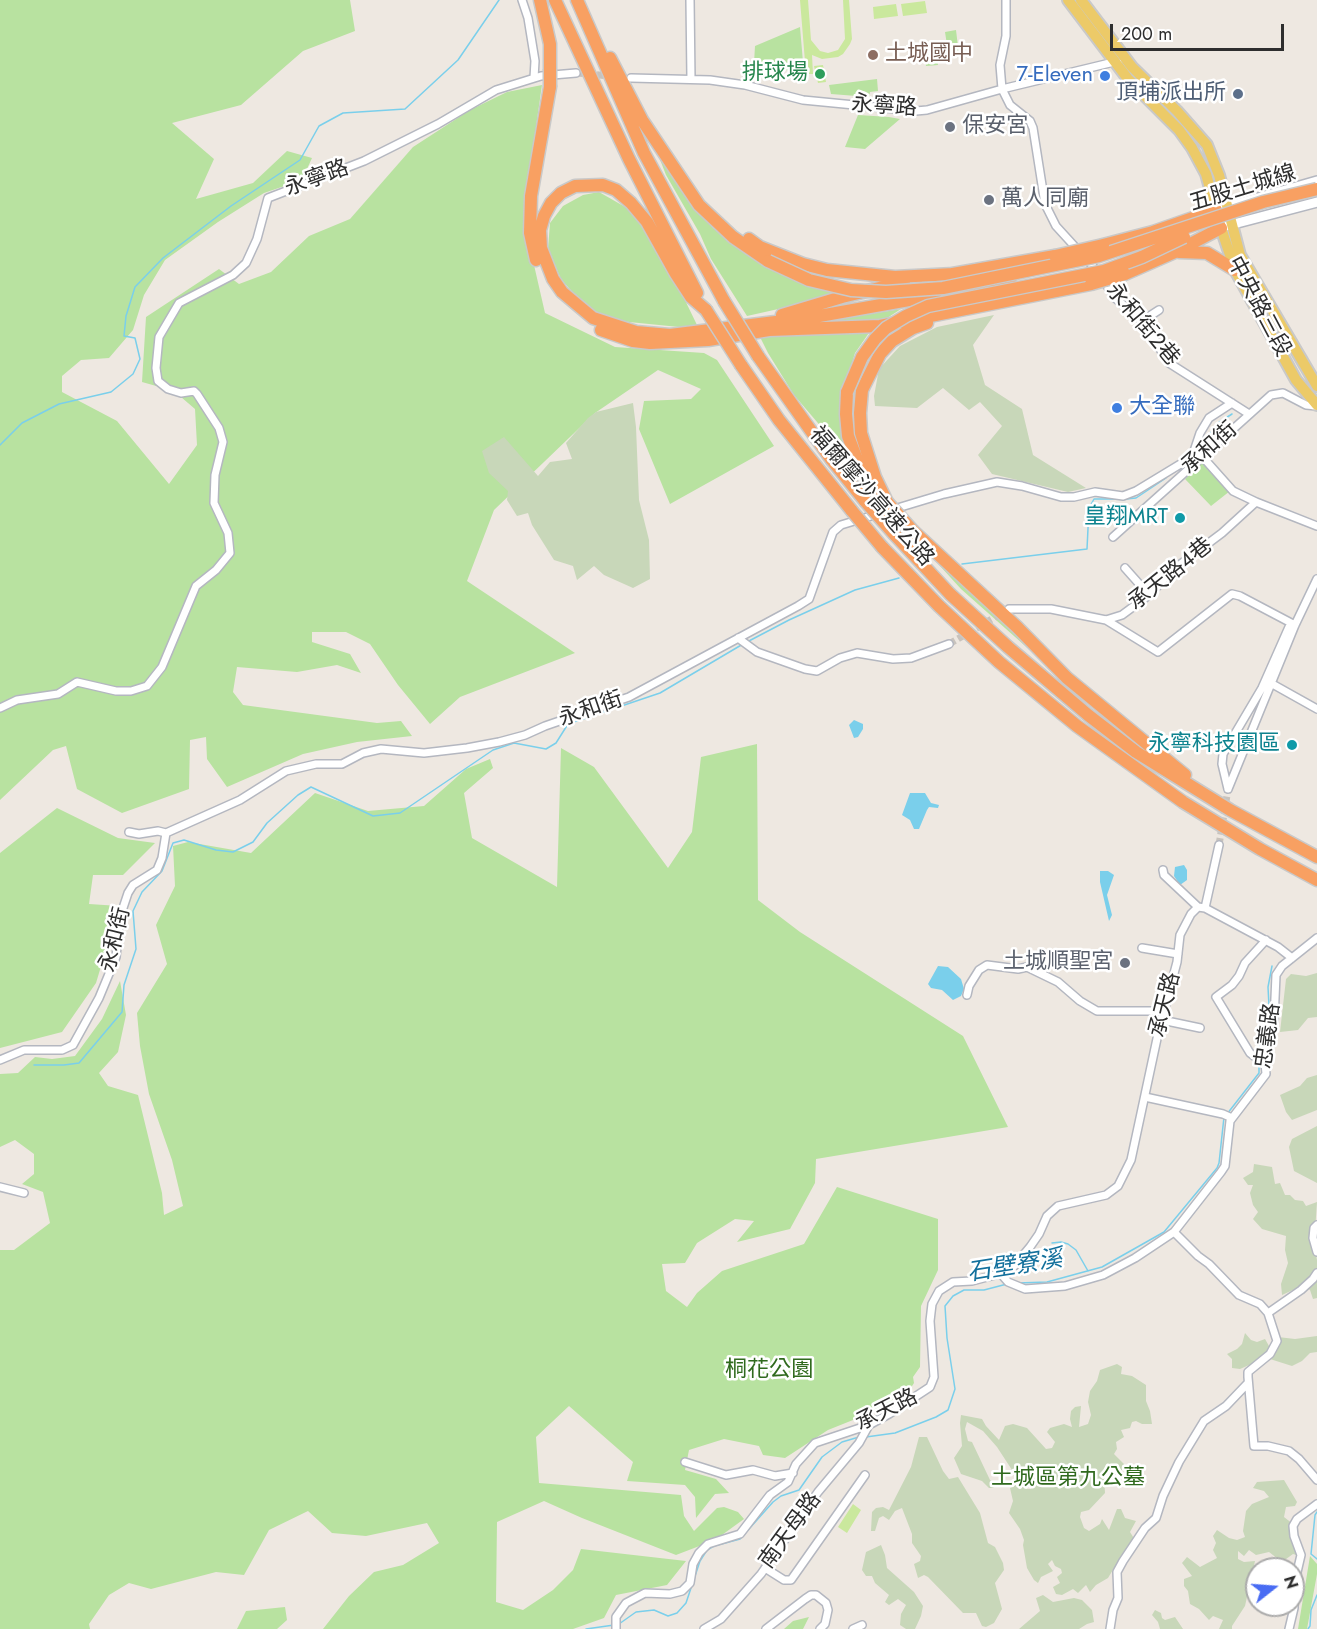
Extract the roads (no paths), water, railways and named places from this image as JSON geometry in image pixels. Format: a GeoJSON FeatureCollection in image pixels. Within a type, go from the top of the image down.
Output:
{"type":"FeatureCollection","features":[{"type":"Feature","properties":{"kind":"highway"},"geometry":{"type":"LineString","coordinates":[[540,0],[550,44],[542,74],[550,87],[531,196],[530,233],[536,261],[555,295],[575,314],[597,328],[633,341],[650,343],[708,340],[808,318],[1010,284],[1104,260],[1182,233]]}},
{"type":"Feature","properties":{"kind":"highway","name":"福爾摩沙高速公路"},"geometry":{"type":"LineString","coordinates":[[555,0],[649,201],[706,310],[778,420],[882,547],[939,606],[999,662],[1077,726],[1218,825],[1317,880]]}},
{"type":"Feature","properties":{"kind":"highway","name":"福爾摩沙高速公路"},"geometry":{"type":"LineString","coordinates":[[577,0],[644,153],[724,301],[758,356],[831,459],[894,535],[950,594],[1008,647],[1088,715],[1136,752],[1221,804],[1317,857]]}},
{"type":"Feature","properties":{"kind":"highway"},"geometry":{"type":"LineString","coordinates":[[584,14],[599,37],[642,120],[699,205],[714,221],[768,261],[810,280],[830,286],[868,292],[943,288],[1099,256],[1182,233]]}},
{"type":"Feature","properties":{"kind":"highway"},"geometry":{"type":"LineString","coordinates":[[679,177],[711,211],[733,230],[760,247],[803,264],[853,274],[895,277],[954,274]]}},
{"type":"Feature","properties":{"kind":"highway"},"geometry":{"type":"LineString","coordinates":[[706,310],[691,297],[647,222],[631,202],[616,190],[603,185],[575,186],[561,193],[551,202],[540,230],[541,248],[553,279],[562,292],[593,318],[636,332],[670,334],[765,326],[880,326],[1091,284],[1125,274],[1226,226]]}},
{"type":"Feature","properties":{"kind":"highway","name":"五股土城線"},"geometry":{"type":"LineString","coordinates":[[1182,233],[1263,202],[1317,189]]}},
{"type":"Feature","properties":{"kind":"highway","name":"五股土城線"},"geometry":{"type":"LineString","coordinates":[[1182,233],[1265,208],[1317,197]]}},
{"type":"Feature","properties":{"kind":"highway"},"geometry":{"type":"LineString","coordinates":[[765,326],[842,297],[895,283],[1055,256],[1103,245],[1153,232],[1222,208]]}},
{"type":"Feature","properties":{"kind":"highway"},"geometry":{"type":"LineString","coordinates":[[1182,233],[1142,257],[1104,271],[928,306],[906,316],[886,328],[862,357],[847,392],[846,414],[848,436],[866,475],[913,531],[1017,627],[1067,678],[1221,804]]}},
{"type":"Feature","properties":{"kind":"highway"},"geometry":{"type":"LineString","coordinates":[[1175,252],[1206,253],[1235,270]]}},
{"type":"Feature","properties":{"kind":"highway"},"geometry":{"type":"LineString","coordinates":[[887,502],[875,477],[861,433],[862,390],[880,354],[892,341],[913,328],[957,311]]}},
{"type":"Feature","properties":{"kind":"main road","name":"中央路三段"},"geometry":{"type":"LineString","coordinates":[[1068,0],[1128,79],[1179,130],[1192,148],[1222,208]]}},
{"type":"Feature","properties":{"kind":"main road","name":"中央路三段"},"geometry":{"type":"LineString","coordinates":[[1081,0],[1132,67],[1177,111],[1207,146],[1219,175],[1222,208],[1235,270],[1297,382],[1317,406]]}},
{"type":"Feature","properties":{"kind":"main road","name":"中央路三段"},"geometry":{"type":"LineString","coordinates":[[1226,226],[1240,255],[1317,386]]}},
{"type":"Feature","properties":{"kind":"street"},"geometry":{"type":"LineString","coordinates":[[522,0],[528,18],[535,61],[542,74],[576,73]]}},
{"type":"Feature","properties":{"kind":"street"},"geometry":{"type":"LineString","coordinates":[[690,0],[691,79]]}},
{"type":"Feature","properties":{"kind":"street"},"geometry":{"type":"LineString","coordinates":[[1002,88],[1000,65],[1006,36],[1006,0]]}},
{"type":"Feature","properties":{"kind":"street","name":"永寧路"},"geometry":{"type":"LineString","coordinates":[[631,78],[691,79],[745,85],[806,100],[916,111],[1114,62],[1132,67]]}},
{"type":"Feature","properties":{"kind":"street","name":"永寧路"},"geometry":{"type":"LineString","coordinates":[[0,708],[17,700],[58,694],[77,682],[116,691],[147,686],[162,667],[196,586],[216,570],[230,553],[228,533],[214,502],[214,475],[223,442],[219,428],[194,391],[181,393],[168,390],[158,381],[156,368],[159,337],[179,303],[233,275],[246,263],[257,239],[268,198],[364,161],[438,124],[496,90],[542,74]]}},
{"type":"Feature","properties":{"kind":"street","name":"永和街2巷"},"geometry":{"type":"LineString","coordinates":[[1002,88],[1010,105],[1030,122],[1033,128],[1045,204],[1056,226],[1098,272],[1115,298],[1142,321],[1169,363],[1249,414]]}},
{"type":"Feature","properties":{"kind":"street"},"geometry":{"type":"LineString","coordinates":[[1222,208],[1317,181]]}},
{"type":"Feature","properties":{"kind":"street"},"geometry":{"type":"LineString","coordinates":[[1226,226],[1317,202]]}},
{"type":"Feature","properties":{"kind":"street"},"geometry":{"type":"LineString","coordinates":[[1142,321],[1159,310]]}},
{"type":"Feature","properties":{"kind":"street","name":"承和街"},"geometry":{"type":"LineString","coordinates":[[1113,537],[1271,395],[1279,393],[1306,405],[1317,406]]}},
{"type":"Feature","properties":{"kind":"street","name":"永和街"},"geometry":{"type":"LineString","coordinates":[[0,1060],[24,1050],[62,1050],[74,1045],[116,957],[120,917],[128,893],[134,885],[157,870],[165,845],[166,833],[240,800],[286,771],[316,764],[342,764],[363,753],[381,749],[424,753],[467,748],[525,735],[544,726],[629,697],[740,639],[809,599],[833,532],[841,525],[996,482],[1023,486],[1061,497],[1074,497],[1095,492],[1123,496],[1136,491],[1192,457],[1200,433],[1209,418],[1232,403]]}},
{"type":"Feature","properties":{"kind":"street"},"geometry":{"type":"LineString","coordinates":[[1194,450],[1203,456],[1233,491],[1317,525]]}},
{"type":"Feature","properties":{"kind":"street","name":"承天路4巷"},"geometry":{"type":"LineString","coordinates":[[1009,609],[1052,609],[1106,620],[1122,615],[1256,502]]}},
{"type":"Feature","properties":{"kind":"street"},"geometry":{"type":"LineString","coordinates":[[1125,568],[1149,594]]}},
{"type":"Feature","properties":{"kind":"street"},"geometry":{"type":"LineString","coordinates":[[1268,681],[1228,789],[1222,754],[1268,681],[1317,579]]}},
{"type":"Feature","properties":{"kind":"street"},"geometry":{"type":"LineString","coordinates":[[1106,620],[1158,652],[1232,594],[1295,625]]}},
{"type":"Feature","properties":{"kind":"street"},"geometry":{"type":"LineString","coordinates":[[740,639],[757,652],[817,671],[840,658],[857,653],[893,659],[911,658],[949,644]]}},
{"type":"Feature","properties":{"kind":"street"},"geometry":{"type":"LineString","coordinates":[[1268,681],[1317,709]]}},
{"type":"Feature","properties":{"kind":"street"},"geometry":{"type":"LineString","coordinates":[[1230,743],[1226,764],[1229,768],[1238,764]]}},
{"type":"Feature","properties":{"kind":"street"},"geometry":{"type":"LineString","coordinates":[[1224,770],[1234,774]]}},
{"type":"Feature","properties":{"kind":"street"},"geometry":{"type":"LineString","coordinates":[[129,832],[166,833]]}},
{"type":"Feature","properties":{"kind":"street","name":"承天路"},"geometry":{"type":"LineString","coordinates":[[616,1629],[616,1617],[626,1603],[645,1593],[670,1594],[682,1591],[690,1583],[693,1564],[699,1553],[708,1544],[740,1534],[770,1495],[788,1482],[796,1464],[815,1443],[868,1427],[924,1392],[932,1384],[934,1377],[930,1321],[932,1304],[939,1291],[953,1282],[972,1281],[1010,1271],[1039,1234],[1047,1216],[1058,1206],[1106,1195],[1118,1186],[1131,1160],[1178,954],[1180,935],[1191,914],[1202,907],[1219,845]]}},
{"type":"Feature","properties":{"kind":"street"},"geometry":{"type":"LineString","coordinates":[[1163,870],[1164,875],[1202,907],[1266,940],[1292,958]]}},
{"type":"Feature","properties":{"kind":"street","name":"忠義路"},"geometry":{"type":"LineString","coordinates":[[1001,1274],[1008,1282],[1019,1288],[1030,1290],[1058,1288],[1103,1275],[1145,1252],[1174,1232],[1225,1166],[1228,1116],[1263,1080],[1266,1074],[1264,1052],[1274,1021],[1276,975],[1282,966],[1317,938]]}},
{"type":"Feature","properties":{"kind":"street"},"geometry":{"type":"LineString","coordinates":[[1264,1064],[1250,1053],[1216,997],[1232,985],[1245,963],[1266,940]]}},
{"type":"Feature","properties":{"kind":"street"},"geometry":{"type":"LineString","coordinates":[[1142,948],[1178,954]]}},
{"type":"Feature","properties":{"kind":"street"},"geometry":{"type":"LineString","coordinates":[[966,996],[979,970],[987,965],[1018,969],[1027,967],[1058,982],[1080,1001],[1097,1011],[1164,1011]]}},
{"type":"Feature","properties":{"kind":"street"},"geometry":{"type":"LineString","coordinates":[[1162,1020],[1200,1028]]}},
{"type":"Feature","properties":{"kind":"street"},"geometry":{"type":"LineString","coordinates":[[1145,1097],[1228,1116]]}},
{"type":"Feature","properties":{"kind":"street"},"geometry":{"type":"LineString","coordinates":[[0,1187],[24,1193]]}},
{"type":"Feature","properties":{"kind":"street"},"geometry":{"type":"LineString","coordinates":[[1317,1225],[1314,1228],[1313,1238],[1317,1252]]}},
{"type":"Feature","properties":{"kind":"street"},"geometry":{"type":"LineString","coordinates":[[1174,1232],[1239,1295],[1260,1304],[1268,1313],[1277,1341],[1270,1354],[1248,1372],[1254,1446],[1268,1446],[1289,1451],[1317,1480]]}},
{"type":"Feature","properties":{"kind":"street"},"geometry":{"type":"LineString","coordinates":[[1268,1313],[1301,1290],[1314,1279],[1317,1273]]}},
{"type":"Feature","properties":{"kind":"street"},"geometry":{"type":"LineString","coordinates":[[1110,1629],[1113,1610],[1118,1598],[1117,1572],[1123,1561],[1145,1528],[1156,1518],[1163,1496],[1179,1462],[1204,1421],[1226,1406],[1248,1383]]}},
{"type":"Feature","properties":{"kind":"street","name":"南天母路"},"geometry":{"type":"LineString","coordinates":[[704,1629],[721,1619],[765,1568],[818,1492],[859,1443],[868,1427]]}},
{"type":"Feature","properties":{"kind":"street"},"geometry":{"type":"LineString","coordinates":[[685,1462],[726,1475],[753,1470],[775,1476],[793,1473]]}},
{"type":"Feature","properties":{"kind":"street"},"geometry":{"type":"LineString","coordinates":[[765,1568],[784,1580],[791,1580],[865,1475]]}},
{"type":"Feature","properties":{"kind":"street"},"geometry":{"type":"LineString","coordinates":[[1288,1629],[1294,1608],[1294,1585],[1301,1555],[1293,1526],[1297,1519],[1317,1504]]}},
{"type":"Feature","properties":{"kind":"street"},"geometry":{"type":"LineString","coordinates":[[766,1629],[811,1595],[816,1595],[826,1604],[828,1610],[825,1624],[820,1629]]}},
{"type":"Feature","properties":{"kind":"street"},"geometry":{"type":"LineString","coordinates":[[853,1629],[862,1626]]}},
{"type":"Feature","properties":{"kind":"water"},"geometry":{"type":"Polygon","coordinates":[[[854,720],[863,724],[863,729],[858,737],[854,738],[849,725],[854,720]]]}},
{"type":"Feature","properties":{"kind":"water"},"geometry":{"type":"Polygon","coordinates":[[[910,793],[925,793],[931,803],[939,805],[938,808],[929,807],[919,829],[914,829],[910,820],[902,815],[910,793]]]}},
{"type":"Feature","properties":{"kind":"water"},"geometry":{"type":"Polygon","coordinates":[[[1184,865],[1187,870],[1187,880],[1180,885],[1174,876],[1175,867],[1184,865]]]}},
{"type":"Feature","properties":{"kind":"water"},"geometry":{"type":"Polygon","coordinates":[[[1100,871],[1108,871],[1114,875],[1107,895],[1112,915],[1109,921],[1100,882],[1100,871]]]}},
{"type":"Feature","properties":{"kind":"water"},"geometry":{"type":"Polygon","coordinates":[[[938,966],[948,967],[961,979],[964,989],[961,996],[953,1000],[942,990],[931,988],[928,984],[938,966]]]}},
{"type":"Feature","properties":{"kind":"waterway"},"geometry":{"type":"LineString","coordinates":[[0,445],[22,423],[59,404],[111,392],[133,374],[140,359],[135,338],[124,336],[126,316],[135,287],[163,258],[231,206],[300,160],[319,126],[343,113],[405,109],[458,60],[499,0]]}},
{"type":"Feature","properties":{"kind":"waterway"},"geometry":{"type":"LineString","coordinates":[[1203,443],[1218,423],[1232,414]]}},
{"type":"Feature","properties":{"kind":"waterway"},"geometry":{"type":"LineString","coordinates":[[1126,499],[1136,498],[1166,478]]}},
{"type":"Feature","properties":{"kind":"waterway"},"geometry":{"type":"LineString","coordinates":[[962,564],[1087,549],[1089,508],[1094,499],[1121,499]]}},
{"type":"Feature","properties":{"kind":"waterway"},"geometry":{"type":"LineString","coordinates":[[747,642],[855,590],[899,578]]}},
{"type":"Feature","properties":{"kind":"waterway"},"geometry":{"type":"LineString","coordinates":[[34,1065],[79,1063],[122,1012],[124,985],[136,949],[133,911],[142,892],[162,871],[173,843],[184,840],[216,850],[233,852],[253,842],[267,823],[298,795],[311,787],[373,816],[400,813],[493,750],[514,743],[546,749],[556,743],[568,724],[660,693],[743,644]]}},
{"type":"Feature","properties":{"kind":"waterway","name":"石壁寮溪"},"geometry":{"type":"LineString","coordinates":[[1269,1006],[1268,987],[1272,966]]}},
{"type":"Feature","properties":{"kind":"waterway","name":"石壁寮溪"},"geometry":{"type":"LineString","coordinates":[[1258,1056],[1260,1039],[1264,1032]]}},
{"type":"Feature","properties":{"kind":"waterway","name":"石壁寮溪"},"geometry":{"type":"LineString","coordinates":[[1227,1114],[1259,1073],[1259,1063]]}},
{"type":"Feature","properties":{"kind":"waterway","name":"石壁寮溪"},"geometry":{"type":"LineString","coordinates":[[1018,1283],[1047,1282],[1102,1267],[1164,1232],[1217,1168],[1224,1117]]}},
{"type":"Feature","properties":{"kind":"waterway"},"geometry":{"type":"LineString","coordinates":[[1052,1243],[1068,1244],[1076,1250],[1088,1271]]}},
{"type":"Feature","properties":{"kind":"waterway","name":"石壁寮溪"},"geometry":{"type":"LineString","coordinates":[[866,1437],[895,1433],[948,1410],[955,1389],[947,1338],[945,1306],[953,1296],[964,1290],[984,1290],[1007,1284]]}},
{"type":"Feature","properties":{"kind":"waterway","name":"石壁寮溪"},"geometry":{"type":"LineString","coordinates":[[619,1624],[636,1612],[654,1610],[668,1616],[677,1613],[686,1603],[700,1561],[707,1550],[740,1539],[773,1502],[781,1496],[799,1490],[822,1457],[842,1442],[859,1437]]}},
{"type":"Feature","properties":{"kind":"waterway"},"geometry":{"type":"LineString","coordinates":[[1317,1512],[1311,1554],[1317,1559]]}},
{"type":"Feature","properties":{"kind":"waterway"},"geometry":{"type":"LineString","coordinates":[[1308,1629],[1311,1610],[1317,1595]]}},
{"type":"Feature","properties":{"kind":"waterway","name":"石壁寮溪"},"geometry":{"type":"LineString","coordinates":[[586,1629],[614,1625]]}},
{"type":"Feature","properties":{"kind":"tunnel"},"geometry":{"type":"LineString","coordinates":[[576,73],[611,76]]}},
{"type":"Feature","properties":{"kind":"tunnel"},"geometry":{"type":"LineString","coordinates":[[949,644],[1004,612]]}},
{"type":"Feature","properties":{"kind":"tunnel"},"geometry":{"type":"LineString","coordinates":[[1219,845],[1228,789]]}},
{"type":"Feature","properties":{"kind":"place","name":"土城國中"},"geometry":{"type":"Point","coordinates":[873,55]}},
{"type":"Feature","properties":{"kind":"place","name":"排球場"},"geometry":{"type":"Point","coordinates":[820,74]}},
{"type":"Feature","properties":{"kind":"place","name":"7-Eleven"},"geometry":{"type":"Point","coordinates":[1105,76]}},
{"type":"Feature","properties":{"kind":"place","name":"頂埔派出所"},"geometry":{"type":"Point","coordinates":[1238,94]}},
{"type":"Feature","properties":{"kind":"place","name":"保安宮"},"geometry":{"type":"Point","coordinates":[950,127]}},
{"type":"Feature","properties":{"kind":"place","name":"萬人同廟"},"geometry":{"type":"Point","coordinates":[989,200]}},
{"type":"Feature","properties":{"kind":"place","name":"大全聯"},"geometry":{"type":"Point","coordinates":[1117,408]}},
{"type":"Feature","properties":{"kind":"place","name":"皇翔MRT"},"geometry":{"type":"Point","coordinates":[1180,518]}},
{"type":"Feature","properties":{"kind":"place","name":"永寧科技園區"},"geometry":{"type":"Point","coordinates":[1292,745]}},
{"type":"Feature","properties":{"kind":"place","name":"土城順聖宮"},"geometry":{"type":"Point","coordinates":[1125,963]}},
{"type":"Feature","properties":{"kind":"park label","name":"桐花公園"},"geometry":{"type":"Point","coordinates":[769,1371]}},
{"type":"Feature","properties":{"kind":"park label","name":"土城區第九公墓"},"geometry":{"type":"Point","coordinates":[1068,1479]}}]}
